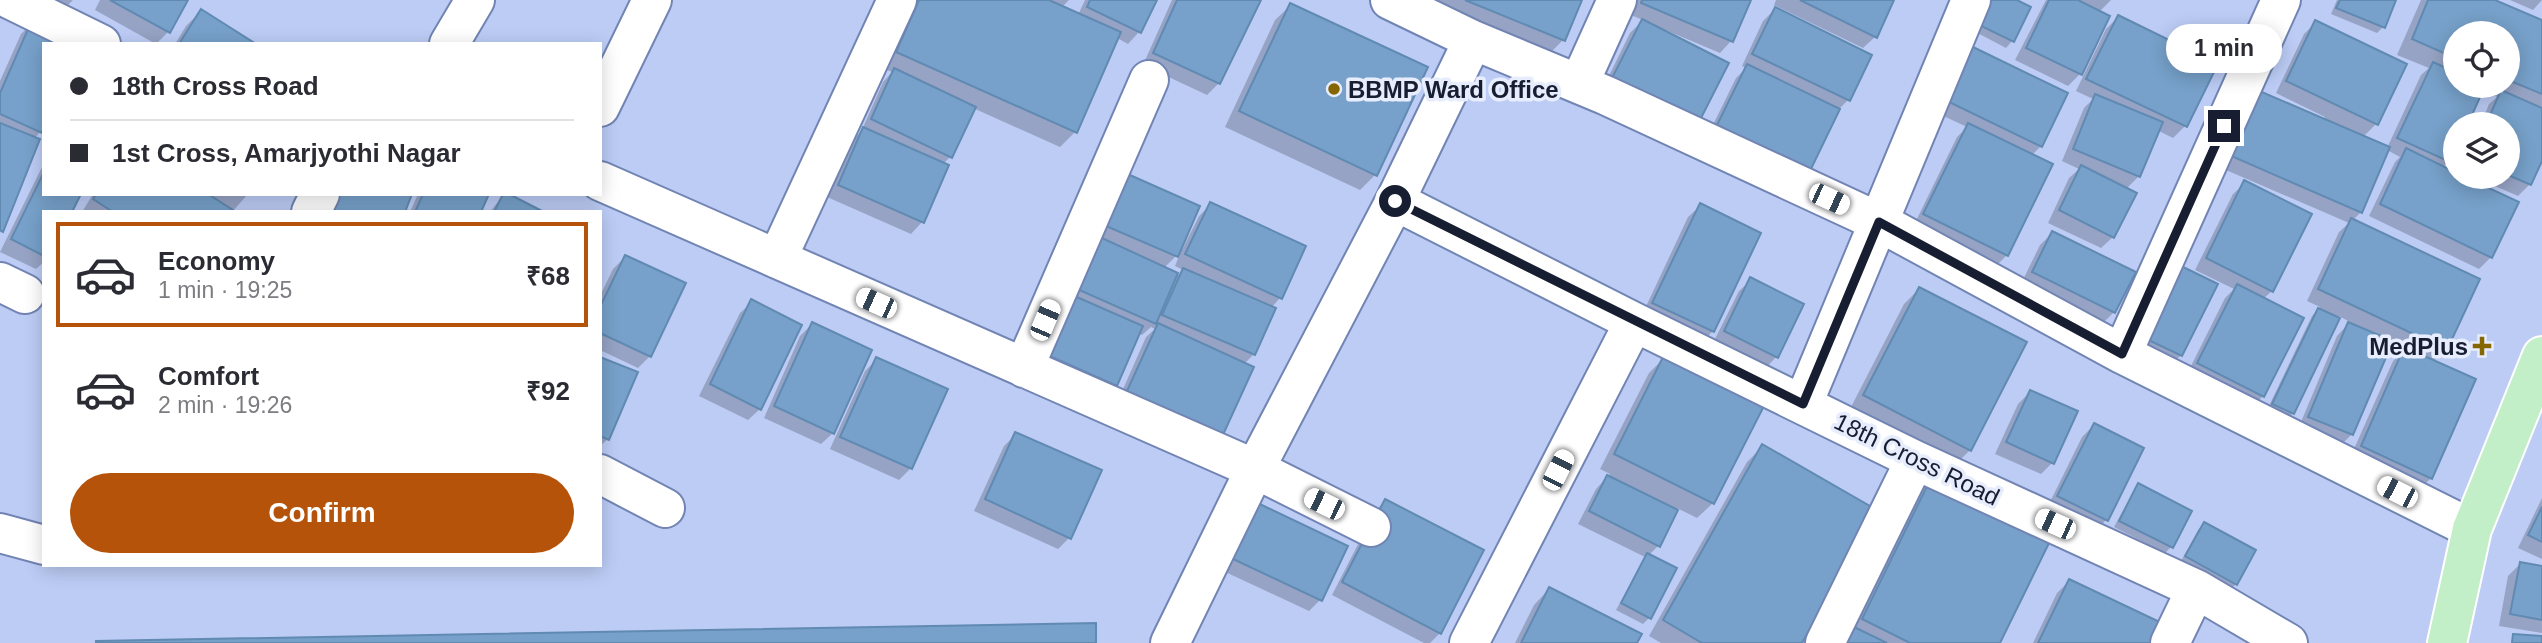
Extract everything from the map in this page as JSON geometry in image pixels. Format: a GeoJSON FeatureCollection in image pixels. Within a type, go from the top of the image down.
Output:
{"type":"FeatureCollection","features":[{"type":"Feature","properties":{"kind":"main road"},"geometry":{"type":"LineString","coordinates":[[2447,643],[2472,529],[2542,356]]}},
{"type":"Feature","properties":{"kind":"street"},"geometry":{"type":"LineString","coordinates":[[11,0],[97,42]]}},
{"type":"Feature","properties":{"kind":"street"},"geometry":{"type":"LineString","coordinates":[[450,42],[475,0]]}},
{"type":"Feature","properties":{"kind":"street"},"geometry":{"type":"LineString","coordinates":[[602,103],[652,0]]}},
{"type":"Feature","properties":{"kind":"street"},"geometry":{"type":"LineString","coordinates":[[777,259],[897,0]]}},
{"type":"Feature","properties":{"kind":"street"},"geometry":{"type":"LineString","coordinates":[[1390,0],[1473,40],[1579,85],[1879,222],[2122,354],[2472,529]]}},
{"type":"Feature","properties":{"kind":"street"},"geometry":{"type":"LineString","coordinates":[[1579,85],[1617,0]]}},
{"type":"Feature","properties":{"kind":"street"},"geometry":{"type":"LineString","coordinates":[[1803,404],[1971,0]]}},
{"type":"Feature","properties":{"kind":"street"},"geometry":{"type":"LineString","coordinates":[[2122,354],[2281,0]]}},
{"type":"Feature","properties":{"kind":"street"},"geometry":{"type":"LineString","coordinates":[[1170,643],[1255,470],[1395,201],[1473,40]]}},
{"type":"Feature","properties":{"kind":"street"},"geometry":{"type":"LineString","coordinates":[[1024,368],[1149,79]]}},
{"type":"Feature","properties":{"kind":"street"},"geometry":{"type":"LineString","coordinates":[[602,182],[1255,470],[1371,527]]}},
{"type":"Feature","properties":{"kind":"street","name":"18th Cross Road"},"geometry":{"type":"LineString","coordinates":[[1395,201],[1915,460],[2196,589],[2288,643]]}},
{"type":"Feature","properties":{"kind":"street"},"geometry":{"type":"LineString","coordinates":[[1469,643],[1634,322]]}},
{"type":"Feature","properties":{"kind":"street"},"geometry":{"type":"LineString","coordinates":[[1825,643],[1915,460]]}},
{"type":"Feature","properties":{"kind":"street"},"geometry":{"type":"LineString","coordinates":[[602,475],[666,508]]}},
{"type":"Feature","properties":{"kind":"street"},"geometry":{"type":"LineString","coordinates":[[0,533],[42,544]]}},
{"type":"Feature","properties":{"kind":"street"},"geometry":{"type":"LineString","coordinates":[[2170,643],[2196,589]]}},
{"type":"Feature","properties":{"kind":"building"},"geometry":{"type":"Polygon","coordinates":[[[110,0],[188,0],[170,33],[110,0]]]}},
{"type":"Feature","properties":{"kind":"building"},"geometry":{"type":"Polygon","coordinates":[[[919,0],[1049,0],[1121,32],[1077,133],[896,52],[919,0]]]}},
{"type":"Feature","properties":{"kind":"building"},"geometry":{"type":"Polygon","coordinates":[[[1090,0],[1157,0],[1141,33],[1087,7],[1090,0]]]}},
{"type":"Feature","properties":{"kind":"building"},"geometry":{"type":"Polygon","coordinates":[[[1177,0],[1261,0],[1220,84],[1153,53],[1177,0]]]}},
{"type":"Feature","properties":{"kind":"building"},"geometry":{"type":"Polygon","coordinates":[[[1465,0],[1582,0],[1565,41],[1465,0]]]}},
{"type":"Feature","properties":{"kind":"building"},"geometry":{"type":"Polygon","coordinates":[[[1642,0],[1751,0],[1733,42],[1641,3],[1642,0]]]}},
{"type":"Feature","properties":{"kind":"building"},"geometry":{"type":"Polygon","coordinates":[[[1800,0],[1894,0],[1877,38],[1800,0]]]}},
{"type":"Feature","properties":{"kind":"building"},"geometry":{"type":"Polygon","coordinates":[[[1981,0],[2017,0],[2031,7],[2014,42],[1971,21],[1981,0]]]}},
{"type":"Feature","properties":{"kind":"building"},"geometry":{"type":"Polygon","coordinates":[[[2049,0],[2078,0],[2110,16],[2082,75],[2026,48],[2049,0]]]}},
{"type":"Feature","properties":{"kind":"building"},"geometry":{"type":"Polygon","coordinates":[[[2340,0],[2396,0],[2385,28],[2336,8],[2340,0]]]}},
{"type":"Feature","properties":{"kind":"building"},"geometry":{"type":"Polygon","coordinates":[[[2428,0],[2495,0],[2542,20],[2542,94],[2520,85],[2520,21],[2443,21],[2443,53],[2412,39],[2428,0]]]}},
{"type":"Feature","properties":{"kind":"building","name":"BBMP Ward Office"},"geometry":{"type":"Polygon","coordinates":[[[1290,3],[1428,67],[1377,176],[1239,111],[1290,3]]]}},
{"type":"Feature","properties":{"kind":"building"},"geometry":{"type":"Polygon","coordinates":[[[1775,7],[1872,55],[1850,101],[1752,54],[1775,7]]]}},
{"type":"Feature","properties":{"kind":"building"},"geometry":{"type":"Polygon","coordinates":[[[201,9],[253,42],[180,42],[201,9]]]}},
{"type":"Feature","properties":{"kind":"building"},"geometry":{"type":"Polygon","coordinates":[[[2118,15],[2218,64],[2187,127],[2086,79],[2118,15]]]}},
{"type":"Feature","properties":{"kind":"building"},"geometry":{"type":"Polygon","coordinates":[[[1642,19],[1729,63],[1698,124],[1611,80],[1642,19]]]}},
{"type":"Feature","properties":{"kind":"building"},"geometry":{"type":"Polygon","coordinates":[[[32,20],[77,42],[42,42],[42,133],[0,114],[0,93],[32,20]]]}},
{"type":"Feature","properties":{"kind":"building"},"geometry":{"type":"Polygon","coordinates":[[[2315,20],[2407,64],[2378,125],[2286,81],[2315,20]]]}},
{"type":"Feature","properties":{"kind":"building"},"geometry":{"type":"Polygon","coordinates":[[[1973,47],[2068,93],[2042,147],[1947,101],[1973,47]]]}},
{"type":"Feature","properties":{"kind":"building"},"geometry":{"type":"Polygon","coordinates":[[[2433,62],[2443,67],[2443,98],[2480,98],[2473,112],[2443,112],[2443,159],[2397,138],[2433,62]]]}},
{"type":"Feature","properties":{"kind":"building"},"geometry":{"type":"Polygon","coordinates":[[[1747,64],[1840,109],[1810,171],[1717,125],[1747,64]]]}},
{"type":"Feature","properties":{"kind":"building"},"geometry":{"type":"Polygon","coordinates":[[[894,68],[976,107],[952,158],[871,119],[894,68]]]}},
{"type":"Feature","properties":{"kind":"building"},"geometry":{"type":"Polygon","coordinates":[[[2257,90],[2390,147],[2362,213],[2229,155],[2257,90]]]}},
{"type":"Feature","properties":{"kind":"building"},"geometry":{"type":"Polygon","coordinates":[[[2095,94],[2163,122],[2140,177],[2073,149],[2095,94]]]}},
{"type":"Feature","properties":{"kind":"building"},"geometry":{"type":"Polygon","coordinates":[[[2497,98],[2519,98],[2542,108],[2542,161],[2531,185],[2520,180],[2520,112],[2491,112],[2497,98]]]}},
{"type":"Feature","properties":{"kind":"building"},"geometry":{"type":"Polygon","coordinates":[[[0,123],[40,139],[3,232],[0,230],[0,123]]]}},
{"type":"Feature","properties":{"kind":"building"},"geometry":{"type":"Polygon","coordinates":[[[1968,123],[2053,164],[2008,256],[1923,214],[1968,123]]]}},
{"type":"Feature","properties":{"kind":"building"},"geometry":{"type":"Polygon","coordinates":[[[863,127],[949,165],[924,223],[838,185],[863,127]]]}},
{"type":"Feature","properties":{"kind":"building"},"geometry":{"type":"Polygon","coordinates":[[[2406,148],[2443,166],[2443,189],[2491,189],[2519,202],[2492,258],[2380,204],[2406,148]]]}},
{"type":"Feature","properties":{"kind":"building"},"geometry":{"type":"Polygon","coordinates":[[[2081,165],[2137,193],[2114,238],[2059,210],[2081,165]]]}},
{"type":"Feature","properties":{"kind":"building"},"geometry":{"type":"Polygon","coordinates":[[[1114,168],[1200,206],[1178,257],[1092,220],[1114,168]]]}},
{"type":"Feature","properties":{"kind":"building"},"geometry":{"type":"Polygon","coordinates":[[[42,176],[42,196],[80,196],[73,210],[42,210],[42,255],[11,239],[42,176]]]}},
{"type":"Feature","properties":{"kind":"building"},"geometry":{"type":"Polygon","coordinates":[[[2244,180],[2312,214],[2273,292],[2206,258],[2244,180]]]}},
{"type":"Feature","properties":{"kind":"building"},"geometry":{"type":"Polygon","coordinates":[[[95,196],[211,196],[233,210],[110,210],[93,199],[95,196]]]}},
{"type":"Feature","properties":{"kind":"building"},"geometry":{"type":"Polygon","coordinates":[[[333,196],[411,196],[406,210],[328,210],[333,196]]]}},
{"type":"Feature","properties":{"kind":"building"},"geometry":{"type":"Polygon","coordinates":[[[422,196],[488,196],[482,210],[416,210],[422,196]]]}},
{"type":"Feature","properties":{"kind":"building"},"geometry":{"type":"Polygon","coordinates":[[[502,196],[513,196],[540,210],[495,210],[502,196]]]}},
{"type":"Feature","properties":{"kind":"building"},"geometry":{"type":"Polygon","coordinates":[[[1210,202],[1306,246],[1282,299],[1185,254],[1210,202]]]}},
{"type":"Feature","properties":{"kind":"building"},"geometry":{"type":"Polygon","coordinates":[[[1700,203],[1761,233],[1714,332],[1652,303],[1700,203]]]}},
{"type":"Feature","properties":{"kind":"building"},"geometry":{"type":"Polygon","coordinates":[[[2351,218],[2480,279],[2447,350],[2318,289],[2351,218]]]}},
{"type":"Feature","properties":{"kind":"building"},"geometry":{"type":"Polygon","coordinates":[[[2052,231],[2136,272],[2115,313],[2032,272],[2052,231]]]}},
{"type":"Feature","properties":{"kind":"building"},"geometry":{"type":"Polygon","coordinates":[[[1091,233],[1178,273],[1156,324],[1068,285],[1091,233]]]}},
{"type":"Feature","properties":{"kind":"building"},"geometry":{"type":"Polygon","coordinates":[[[625,255],[686,283],[651,357],[602,334],[602,303],[625,255]]]}},
{"type":"Feature","properties":{"kind":"building"},"geometry":{"type":"Polygon","coordinates":[[[2177,264],[2218,284],[2182,356],[2142,337],[2177,264]]]}},
{"type":"Feature","properties":{"kind":"building"},"geometry":{"type":"Polygon","coordinates":[[[1183,268],[1276,308],[1255,355],[1162,315],[1183,268]]]}},
{"type":"Feature","properties":{"kind":"building"},"geometry":{"type":"Polygon","coordinates":[[[1750,277],[1804,304],[1778,358],[1724,331],[1750,277]]]}},
{"type":"Feature","properties":{"kind":"building"},"geometry":{"type":"Polygon","coordinates":[[[2237,284],[2304,318],[2264,397],[2197,363],[2237,284]]]}},
{"type":"Feature","properties":{"kind":"building"},"geometry":{"type":"Polygon","coordinates":[[[1919,287],[2027,342],[1971,451],[1863,395],[1919,287]]]}},
{"type":"Feature","properties":{"kind":"building"},"geometry":{"type":"Polygon","coordinates":[[[1063,291],[1143,326],[1117,386],[1036,350],[1063,291]]]}},
{"type":"Feature","properties":{"kind":"building"},"geometry":{"type":"Polygon","coordinates":[[[751,299],[802,325],[761,410],[710,384],[751,299]]]}},
{"type":"Feature","properties":{"kind":"building"},"geometry":{"type":"Polygon","coordinates":[[[2318,308],[2340,318],[2294,414],[2272,404],[2318,308]]]}},
{"type":"Feature","properties":{"kind":"building"},"geometry":{"type":"Polygon","coordinates":[[[812,322],[872,350],[834,434],[774,406],[812,322]]]}},
{"type":"Feature","properties":{"kind":"building"},"geometry":{"type":"Polygon","coordinates":[[[2348,322],[2393,341],[2353,435],[2308,417],[2348,322]]]}},
{"type":"Feature","properties":{"kind":"building"},"geometry":{"type":"Polygon","coordinates":[[[1158,323],[1254,367],[1222,437],[1126,393],[1158,323]]]}},
{"type":"Feature","properties":{"kind":"building"},"geometry":{"type":"Polygon","coordinates":[[[2404,347],[2476,379],[2432,479],[2361,446],[2404,347]]]}},
{"type":"Feature","properties":{"kind":"building"},"geometry":{"type":"Polygon","coordinates":[[[1664,355],[1764,406],[1714,504],[1614,454],[1664,355]]]}},
{"type":"Feature","properties":{"kind":"building"},"geometry":{"type":"Polygon","coordinates":[[[876,357],[948,389],[912,469],[840,437],[876,357]]]}},
{"type":"Feature","properties":{"kind":"building"},"geometry":{"type":"Polygon","coordinates":[[[602,358],[638,372],[609,440],[602,437],[602,358]]]}},
{"type":"Feature","properties":{"kind":"building"},"geometry":{"type":"Polygon","coordinates":[[[2030,390],[2078,411],[2054,464],[2006,442],[2030,390]]]}},
{"type":"Feature","properties":{"kind":"building"},"geometry":{"type":"Polygon","coordinates":[[[2094,423],[2144,448],[2108,521],[2057,496],[2094,423]]]}},
{"type":"Feature","properties":{"kind":"building"},"geometry":{"type":"Polygon","coordinates":[[[1015,432],[1102,470],[1071,539],[985,499],[1015,432]]]}},
{"type":"Feature","properties":{"kind":"building"},"geometry":{"type":"Polygon","coordinates":[[[1762,444],[1877,510],[1802,643],[1702,643],[1663,620],[1762,444]]]}},
{"type":"Feature","properties":{"kind":"building"},"geometry":{"type":"Polygon","coordinates":[[[1607,475],[1678,510],[1660,547],[1589,511],[1607,475]]]}},
{"type":"Feature","properties":{"kind":"building"},"geometry":{"type":"Polygon","coordinates":[[[1932,476],[2053,535],[2000,643],[1910,643],[1862,619],[1932,476]]]}},
{"type":"Feature","properties":{"kind":"building"},"geometry":{"type":"Polygon","coordinates":[[[2138,483],[2192,511],[2173,548],[2119,521],[2138,483]]]}},
{"type":"Feature","properties":{"kind":"building"},"geometry":{"type":"Polygon","coordinates":[[[1243,496],[1348,546],[1322,601],[1216,551],[1243,496]]]}},
{"type":"Feature","properties":{"kind":"building"},"geometry":{"type":"Polygon","coordinates":[[[1385,499],[1484,550],[1441,634],[1342,582],[1385,499]]]}},
{"type":"Feature","properties":{"kind":"building"},"geometry":{"type":"Polygon","coordinates":[[[2542,507],[2542,542],[2528,535],[2542,507]]]}},
{"type":"Feature","properties":{"kind":"building"},"geometry":{"type":"Polygon","coordinates":[[[2204,522],[2256,550],[2237,585],[2185,556],[2204,522]]]}},
{"type":"Feature","properties":{"kind":"building"},"geometry":{"type":"Polygon","coordinates":[[[1647,553],[1677,568],[1651,619],[1621,603],[1647,553]]]}},
{"type":"Feature","properties":{"kind":"building"},"geometry":{"type":"Polygon","coordinates":[[[2520,562],[2542,566],[2542,620],[2510,614],[2520,562]]]}},
{"type":"Feature","properties":{"kind":"building"},"geometry":{"type":"Polygon","coordinates":[[[2069,579],[2166,625],[2158,643],[2038,643],[2069,579]]]}},
{"type":"Feature","properties":{"kind":"building"},"geometry":{"type":"Polygon","coordinates":[[[1549,587],[1642,634],[1637,643],[1521,643],[1549,587]]]}},
{"type":"Feature","properties":{"kind":"building"},"geometry":{"type":"Polygon","coordinates":[[[1096,623],[1096,643],[96,643],[96,641],[1096,623]]]}},
{"type":"Feature","properties":{"kind":"building"},"geometry":{"type":"Polygon","coordinates":[[[1854,627],[1887,643],[1846,643],[1854,627]]]}},
{"type":"Feature","properties":{"kind":"building"},"geometry":{"type":"Polygon","coordinates":[[[2513,634],[2542,636],[2542,643],[2512,643],[2513,634]]]}},
{"type":"Feature","properties":{"kind":"place","name":"BBMP Ward Office"},"geometry":{"type":"Point","coordinates":[1334,89]}},
{"type":"Feature","properties":{"kind":"place","name":"MedPlus"},"geometry":{"type":"Point","coordinates":[2482,346]}},
{"type":"Feature","properties":{"kind":"route"},"geometry":{"type":"LineString","coordinates":[[1395,201],[1803,404],[1879,222],[2122,354],[2224,126]]}}]}
